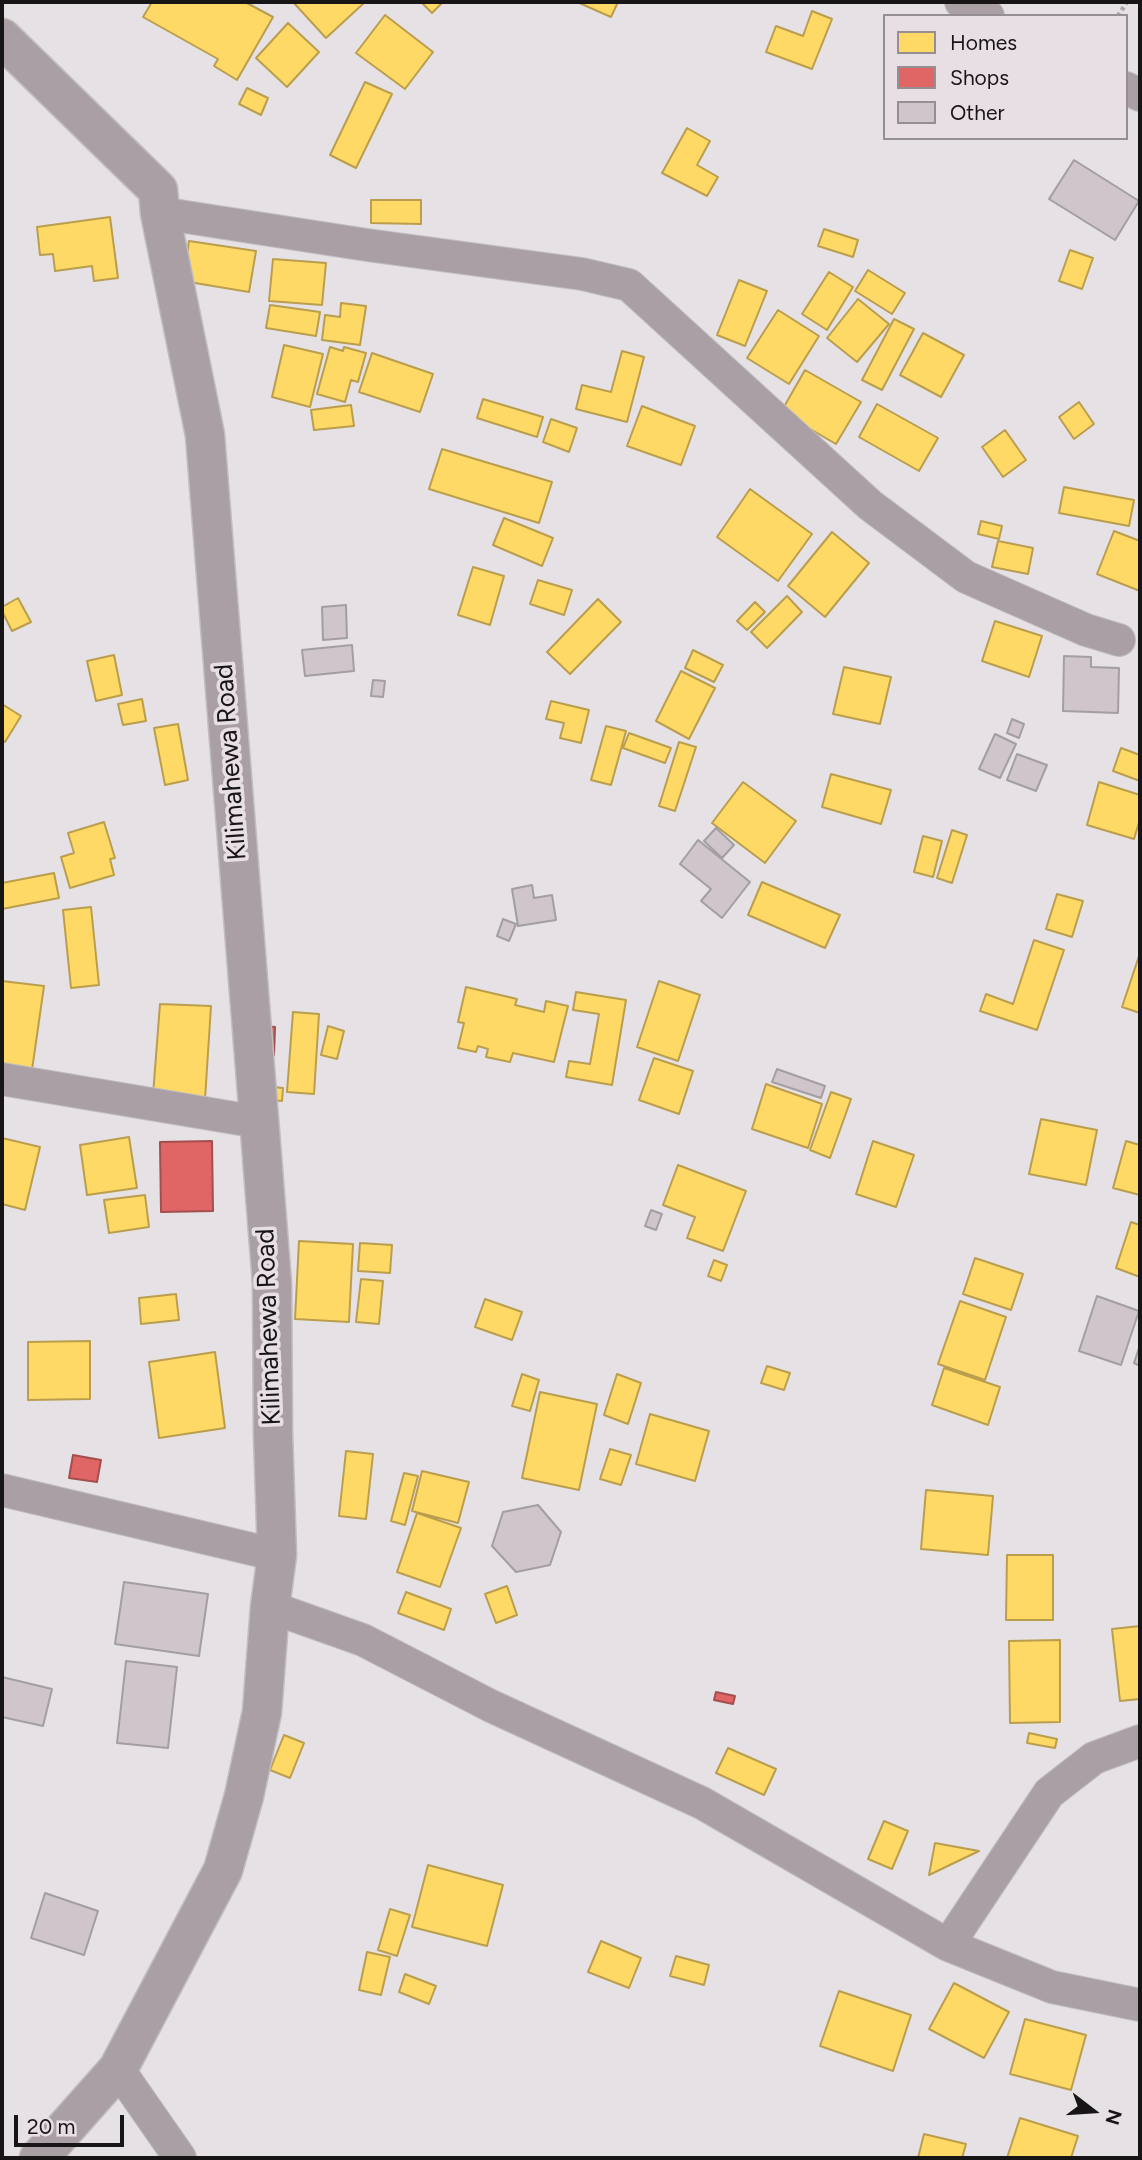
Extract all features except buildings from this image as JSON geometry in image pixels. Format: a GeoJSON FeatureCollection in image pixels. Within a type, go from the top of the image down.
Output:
{"type":"FeatureCollection","features":[{"type":"Feature","properties":{"kind":"street"},"geometry":{"type":"LineString","coordinates":[[961,2],[984,14]]}},
{"type":"Feature","properties":{"kind":"street","name":"Kilimahewa Road"},"geometry":{"type":"LineString","coordinates":[[2,38],[158,190],[160,213],[205,435],[272,1283],[277,1555],[262,1712],[244,1796],[223,1870],[118,2069],[39,2158]]}},
{"type":"Feature","properties":{"kind":"street"},"geometry":{"type":"LineString","coordinates":[[160,213],[582,274],[629,285],[870,505],[966,577],[1086,630],[1119,640]]}},
{"type":"Feature","properties":{"kind":"street"},"geometry":{"type":"LineString","coordinates":[[2,1079],[258,1122]]}},
{"type":"Feature","properties":{"kind":"street"},"geometry":{"type":"LineString","coordinates":[[2,1490],[277,1555]]}},
{"type":"Feature","properties":{"kind":"street"},"geometry":{"type":"LineString","coordinates":[[270,1607],[363,1640],[491,1706],[702,1802],[948,1944],[1052,1987],[1140,2005]]}},
{"type":"Feature","properties":{"kind":"street"},"geometry":{"type":"LineString","coordinates":[[948,1944],[1049,1793],[1094,1758],[1140,1741]]}},
{"type":"Feature","properties":{"kind":"street"},"geometry":{"type":"LineString","coordinates":[[118,2069],[180,2158]]}}]}
